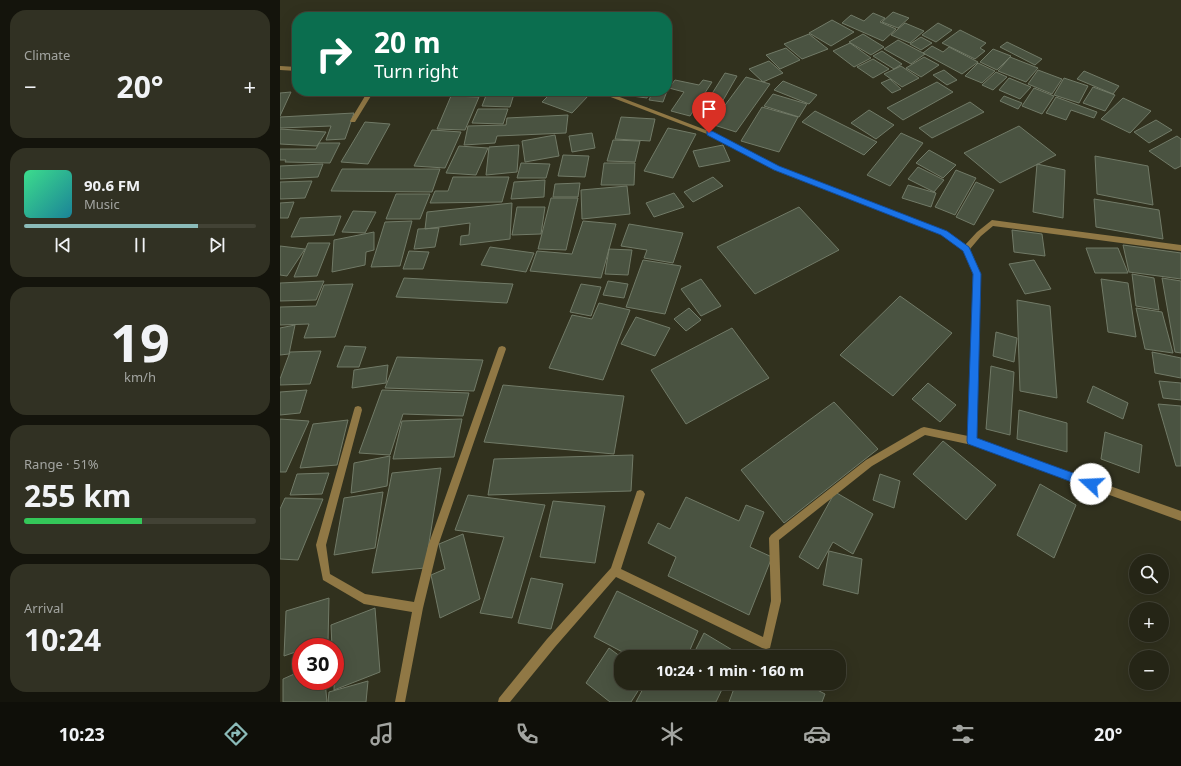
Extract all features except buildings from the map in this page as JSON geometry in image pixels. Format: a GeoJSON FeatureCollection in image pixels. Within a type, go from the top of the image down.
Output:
{"type":"FeatureCollection","features":[{"type":"Feature","properties":{"kind":"street"},"geometry":{"type":"LineString","coordinates":[[280,68],[292,69]]}},
{"type":"Feature","properties":{"kind":"street"},"geometry":{"type":"LineString","coordinates":[[353,121],[368,96]]}},
{"type":"Feature","properties":{"kind":"street"},"geometry":{"type":"LineString","coordinates":[[611,96],[709,133],[776,168],[944,233],[966,249],[977,274],[972,441]]}},
{"type":"Feature","properties":{"kind":"street"},"geometry":{"type":"LineString","coordinates":[[966,249],[979,234],[992,223],[1181,248]]}},
{"type":"Feature","properties":{"kind":"street"},"geometry":{"type":"LineString","coordinates":[[400,702],[418,608],[433,546],[502,349]]}},
{"type":"Feature","properties":{"kind":"street"},"geometry":{"type":"LineString","coordinates":[[358,410],[321,545],[326,578],[364,599],[418,608]]}},
{"type":"Feature","properties":{"kind":"street"},"geometry":{"type":"LineString","coordinates":[[614,571],[766,644],[776,601],[774,538],[870,464],[924,431],[972,441],[1181,516]]}},
{"type":"Feature","properties":{"kind":"street"},"geometry":{"type":"LineString","coordinates":[[503,702],[614,571],[640,494]]}},
{"type":"Feature","properties":{"kind":"route"},"geometry":{"type":"LineString","coordinates":[[709,133],[776,168],[944,233],[966,249],[977,274],[972,441],[1091,484]]}}]}
